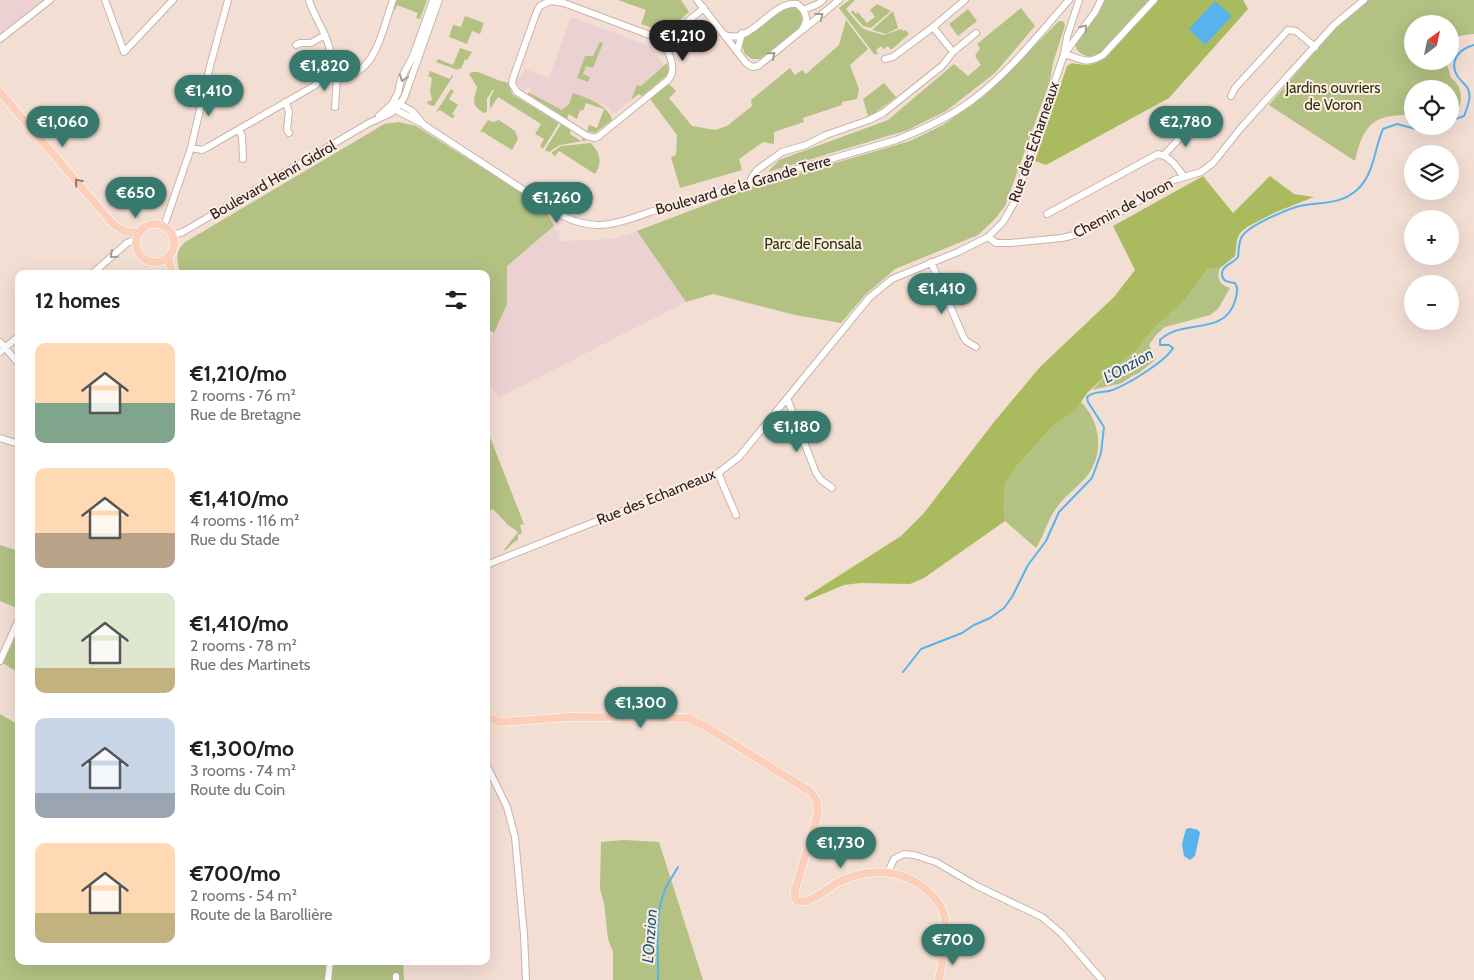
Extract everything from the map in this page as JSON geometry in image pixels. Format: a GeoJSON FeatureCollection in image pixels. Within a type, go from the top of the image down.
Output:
{"type":"FeatureCollection","features":[{"type":"Feature","properties":{"kind":"main road"},"geometry":{"type":"LineString","coordinates":[[0,92],[113,224],[137,236]]}},
{"type":"Feature","properties":{"kind":"main road"},"geometry":{"type":"LineString","coordinates":[[150,224],[164,226],[172,235],[174,246],[167,257],[160,261],[147,260],[138,252],[137,236],[144,227],[150,224]]}},
{"type":"Feature","properties":{"kind":"main road"},"geometry":{"type":"LineString","coordinates":[[167,257],[170,270]]}},
{"type":"Feature","properties":{"kind":"main road"},"geometry":{"type":"LineString","coordinates":[[490,719],[502,722],[571,718],[687,718],[705,726],[791,778],[811,792],[817,801],[819,807],[818,814],[795,890],[797,901],[810,900],[831,886],[850,877],[875,872],[888,872],[911,879],[936,898],[945,918],[944,949],[939,980]]}},
{"type":"Feature","properties":{"kind":"street"},"geometry":{"type":"LineString","coordinates":[[0,39],[50,0]]}},
{"type":"Feature","properties":{"kind":"street"},"geometry":{"type":"LineString","coordinates":[[105,0],[124,52],[173,0]]}},
{"type":"Feature","properties":{"kind":"street"},"geometry":{"type":"LineString","coordinates":[[164,226],[191,148],[228,0]]}},
{"type":"Feature","properties":{"kind":"street"},"geometry":{"type":"LineString","coordinates":[[191,148],[202,150],[314,86],[328,74],[331,56],[330,48],[309,0]]}},
{"type":"Feature","properties":{"kind":"street"},"geometry":{"type":"LineString","coordinates":[[328,74],[337,77],[355,73],[370,62],[393,0]]}},
{"type":"Feature","properties":{"kind":"street"},"geometry":{"type":"LineString","coordinates":[[395,105],[404,72],[413,56],[433,0]]}},
{"type":"Feature","properties":{"kind":"street"},"geometry":{"type":"LineString","coordinates":[[395,105],[410,82],[439,0]]}},
{"type":"Feature","properties":{"kind":"street"},"geometry":{"type":"LineString","coordinates":[[697,0],[749,66],[755,67],[839,0]]}},
{"type":"Feature","properties":{"kind":"street"},"geometry":{"type":"LineString","coordinates":[[803,10],[823,0]]}},
{"type":"Feature","properties":{"kind":"street"},"geometry":{"type":"LineString","coordinates":[[884,59],[893,58],[965,0]]}},
{"type":"Feature","properties":{"kind":"street","name":"Boulevard de la Grande Terre"},"geometry":{"type":"LineString","coordinates":[[395,105],[412,111],[424,124],[565,217],[583,223],[613,224],[896,140],[938,121],[970,102],[999,78],[1069,0]]}},
{"type":"Feature","properties":{"kind":"street","name":"Rue des Echarneaux"},"geometry":{"type":"LineString","coordinates":[[490,563],[718,473],[739,457],[875,291],[892,279],[958,252],[988,237],[1003,222],[1014,203],[1064,54],[1079,0]]}},
{"type":"Feature","properties":{"kind":"street","name":"Rue des Echarneaux"},"geometry":{"type":"LineString","coordinates":[[1064,54],[1095,12],[1101,0]]}},
{"type":"Feature","properties":{"kind":"street"},"geometry":{"type":"LineString","coordinates":[[1064,54],[1082,61],[1090,62],[1096,60],[1103,55],[1154,0]]}},
{"type":"Feature","properties":{"kind":"street","name":"Chemin de Voron"},"geometry":{"type":"LineString","coordinates":[[988,237],[996,243],[1010,243],[1074,235],[1105,221],[1168,184],[1201,172],[1213,163],[1334,25],[1364,0]]}},
{"type":"Feature","properties":{"kind":"street"},"geometry":{"type":"LineString","coordinates":[[544,1],[564,3],[662,42],[674,72],[668,80],[599,136],[590,138],[517,92],[512,84],[536,11],[544,1]]}},
{"type":"Feature","properties":{"kind":"street"},"geometry":{"type":"LineString","coordinates":[[725,35],[732,37],[742,33],[782,1],[791,1],[803,10],[806,19],[805,26],[801,31]]}},
{"type":"Feature","properties":{"kind":"street"},"geometry":{"type":"LineString","coordinates":[[662,42],[704,8]]}},
{"type":"Feature","properties":{"kind":"street"},"geometry":{"type":"LineString","coordinates":[[1058,13],[1064,14],[1072,21]]}},
{"type":"Feature","properties":{"kind":"street"},"geometry":{"type":"LineString","coordinates":[[933,27],[954,52]]}},
{"type":"Feature","properties":{"kind":"street"},"geometry":{"type":"LineString","coordinates":[[1231,96],[1235,88],[1288,30],[1296,31],[1315,47]]}},
{"type":"Feature","properties":{"kind":"street"},"geometry":{"type":"LineString","coordinates":[[737,52],[742,33]]}},
{"type":"Feature","properties":{"kind":"street"},"geometry":{"type":"LineString","coordinates":[[751,183],[751,179],[757,170],[782,152],[806,145],[826,135],[883,114],[942,66],[954,52],[976,33]]}},
{"type":"Feature","properties":{"kind":"street"},"geometry":{"type":"LineString","coordinates":[[296,45],[311,43],[325,35]]}},
{"type":"Feature","properties":{"kind":"street"},"geometry":{"type":"LineString","coordinates":[[335,107],[337,77]]}},
{"type":"Feature","properties":{"kind":"street"},"geometry":{"type":"LineString","coordinates":[[285,102],[289,110],[289,133]]}},
{"type":"Feature","properties":{"kind":"street","name":"Boulevard Henri Gidrol"},"geometry":{"type":"LineString","coordinates":[[172,235],[183,232],[372,121],[395,105]]}},
{"type":"Feature","properties":{"kind":"street"},"geometry":{"type":"LineString","coordinates":[[1164,155],[1191,126]]}},
{"type":"Feature","properties":{"kind":"street"},"geometry":{"type":"LineString","coordinates":[[239,129],[242,136],[243,160]]}},
{"type":"Feature","properties":{"kind":"street"},"geometry":{"type":"LineString","coordinates":[[1047,214],[1158,154],[1164,155],[1175,164],[1184,177]]}},
{"type":"Feature","properties":{"kind":"street"},"geometry":{"type":"LineString","coordinates":[[97,270],[137,236]]}},
{"type":"Feature","properties":{"kind":"street"},"geometry":{"type":"LineString","coordinates":[[931,262],[963,336],[970,345],[976,347]]}},
{"type":"Feature","properties":{"kind":"street"},"geometry":{"type":"LineString","coordinates":[[3,350],[15,340]]}},
{"type":"Feature","properties":{"kind":"street"},"geometry":{"type":"LineString","coordinates":[[0,342],[3,350],[15,360]]}},
{"type":"Feature","properties":{"kind":"street"},"geometry":{"type":"LineString","coordinates":[[786,398],[816,473],[821,480],[832,488]]}},
{"type":"Feature","properties":{"kind":"street"},"geometry":{"type":"LineString","coordinates":[[0,438],[15,443]]}},
{"type":"Feature","properties":{"kind":"street"},"geometry":{"type":"LineString","coordinates":[[718,473],[736,515]]}},
{"type":"Feature","properties":{"kind":"street"},"geometry":{"type":"LineString","coordinates":[[0,661],[15,628]]}},
{"type":"Feature","properties":{"kind":"street"},"geometry":{"type":"LineString","coordinates":[[490,772],[507,807],[515,837],[526,980]]}},
{"type":"Feature","properties":{"kind":"street"},"geometry":{"type":"LineString","coordinates":[[888,872],[894,859],[904,854],[936,862],[977,886],[1042,917],[1062,934],[1102,980]]}},
{"type":"Feature","properties":{"kind":"street"},"geometry":{"type":"LineString","coordinates":[[328,980],[330,965]]}},
{"type":"Feature","properties":{"kind":"shaded area"},"geometry":{"type":"Polygon","coordinates":[[[0,0],[46,0],[0,36],[0,0]]]}},
{"type":"Feature","properties":{"kind":"shaded area"},"geometry":{"type":"Polygon","coordinates":[[[571,17],[650,46],[665,65],[641,86],[637,85],[631,100],[613,114],[606,106],[574,93],[569,104],[562,110],[531,94],[530,88],[527,87],[525,91],[517,85],[518,76],[522,77],[525,69],[549,78],[571,17]]]}},
{"type":"Feature","properties":{"kind":"shaded area"},"geometry":{"type":"Polygon","coordinates":[[[554,226],[560,231],[558,238],[561,241],[612,239],[637,231],[686,302],[498,398],[490,383],[490,340],[507,304],[507,266],[554,226]]]}},
{"type":"Feature","properties":{"kind":"green space"},"geometry":{"type":"Polygon","coordinates":[[[395,0],[427,0],[420,19],[416,18],[418,13],[397,5],[395,10],[393,9],[395,0]]]}},
{"type":"Feature","properties":{"kind":"green space"},"geometry":{"type":"Polygon","coordinates":[[[618,0],[681,0],[689,12],[664,32],[641,24],[646,10],[618,0]]]}},
{"type":"Feature","properties":{"kind":"green space"},"geometry":{"type":"Polygon","coordinates":[[[849,0],[855,0],[846,9],[861,27],[866,30],[884,35],[901,29],[906,30],[909,34],[891,50],[888,46],[884,49],[881,46],[876,50],[878,54],[874,54],[839,8],[849,0]]]}},
{"type":"Feature","properties":{"kind":"green space"},"geometry":{"type":"Polygon","coordinates":[[[1102,0],[1149,0],[1099,54],[1086,56],[1078,51],[1075,42],[1102,0]]]}},
{"type":"Feature","properties":{"kind":"green space"},"geometry":{"type":"Polygon","coordinates":[[[1158,0],[1243,0],[1248,9],[1169,98],[1046,165],[1035,161],[1067,66],[1072,63],[1094,64],[1102,60],[1158,0]]]}},
{"type":"Feature","properties":{"kind":"green space","name":"Jardins ouvriers de Voron"},"geometry":{"type":"Polygon","coordinates":[[[1368,0],[1474,0],[1474,34],[1459,36],[1459,15],[1404,15],[1404,70],[1449,70],[1453,80],[1404,80],[1404,115],[1379,119],[1372,124],[1362,138],[1355,161],[1269,105],[1338,25],[1368,0]]]}},
{"type":"Feature","properties":{"kind":"green space"},"geometry":{"type":"Polygon","coordinates":[[[877,4],[891,11],[871,28],[863,26],[851,12],[853,10],[856,14],[858,12],[867,23],[875,17],[870,10],[877,4]]]}},
{"type":"Feature","properties":{"kind":"green space"},"geometry":{"type":"Polygon","coordinates":[[[793,6],[802,15],[799,28],[760,59],[752,59],[745,54],[742,46],[743,39],[780,8],[793,6]]]}},
{"type":"Feature","properties":{"kind":"green space"},"geometry":{"type":"Polygon","coordinates":[[[1021,8],[1035,26],[995,73],[946,111],[908,130],[768,172],[779,160],[888,120],[954,64],[968,76],[981,65],[975,56],[980,48],[977,44],[1021,8]]]}},
{"type":"Feature","properties":{"kind":"green space"},"geometry":{"type":"Polygon","coordinates":[[[968,9],[977,21],[958,36],[949,24],[968,9]]]}},
{"type":"Feature","properties":{"kind":"green space"},"geometry":{"type":"Polygon","coordinates":[[[893,11],[898,28],[886,34],[872,30],[893,11]]]}},
{"type":"Feature","properties":{"kind":"green space"},"geometry":{"type":"Polygon","coordinates":[[[465,16],[484,23],[480,34],[472,31],[467,44],[449,37],[453,25],[461,27],[465,16]]]}},
{"type":"Feature","properties":{"kind":"green space"},"geometry":{"type":"Polygon","coordinates":[[[846,20],[868,49],[850,65],[859,89],[857,99],[842,102],[842,105],[803,118],[804,122],[774,132],[774,144],[763,142],[739,159],[742,170],[680,188],[671,157],[676,155],[677,135],[650,99],[669,84],[676,91],[669,98],[692,126],[715,130],[727,126],[752,106],[751,100],[790,68],[795,75],[802,70],[806,74],[839,45],[846,20]]]}},
{"type":"Feature","properties":{"kind":"green space","name":"Parc de Fonsala"},"geometry":{"type":"Polygon","coordinates":[[[1059,21],[1063,21],[1065,25],[1053,63],[1050,81],[1005,206],[978,235],[895,269],[865,295],[841,323],[795,315],[713,294],[686,302],[637,231],[750,188],[910,141],[943,125],[984,96],[1059,21]]]}},
{"type":"Feature","properties":{"kind":"green space"},"geometry":{"type":"Polygon","coordinates":[[[600,42],[603,43],[593,68],[586,66],[583,74],[590,77],[588,82],[577,78],[585,56],[593,56],[600,42]]]}},
{"type":"Feature","properties":{"kind":"green space"},"geometry":{"type":"Polygon","coordinates":[[[460,48],[472,52],[467,60],[465,59],[461,69],[459,68],[458,70],[436,62],[438,59],[453,65],[460,48]]]}},
{"type":"Feature","properties":{"kind":"green space"},"geometry":{"type":"Polygon","coordinates":[[[667,63],[669,70],[666,76],[642,96],[639,94],[631,100],[637,85],[641,86],[667,63]]]}},
{"type":"Feature","properties":{"kind":"green space"},"geometry":{"type":"Polygon","coordinates":[[[430,71],[450,79],[452,74],[453,76],[434,106],[429,105],[427,102],[432,100],[430,91],[432,78],[428,76],[430,71]]]}},
{"type":"Feature","properties":{"kind":"green space"},"geometry":{"type":"Polygon","coordinates":[[[478,72],[508,83],[513,95],[559,123],[543,149],[540,146],[544,139],[535,134],[541,124],[498,97],[490,109],[490,98],[493,89],[487,99],[487,112],[484,113],[475,105],[474,99],[477,87],[469,74],[478,72]]]}},
{"type":"Feature","properties":{"kind":"green space"},"geometry":{"type":"Polygon","coordinates":[[[884,83],[896,97],[868,116],[863,99],[884,83]]]}},
{"type":"Feature","properties":{"kind":"green space"},"geometry":{"type":"Polygon","coordinates":[[[1459,88],[1461,98],[1459,107],[1459,88]]]}},
{"type":"Feature","properties":{"kind":"green space"},"geometry":{"type":"Polygon","coordinates":[[[451,89],[454,91],[449,99],[458,105],[452,114],[455,116],[452,118],[440,110],[436,112],[451,89]]]}},
{"type":"Feature","properties":{"kind":"green space"},"geometry":{"type":"Polygon","coordinates":[[[528,92],[562,110],[569,104],[573,93],[602,106],[607,110],[612,120],[595,133],[587,131],[589,125],[597,128],[604,109],[586,103],[583,111],[580,110],[577,119],[569,114],[567,119],[528,94],[528,92]]]}},
{"type":"Feature","properties":{"kind":"green space"},"geometry":{"type":"Polygon","coordinates":[[[488,120],[493,122],[499,120],[515,131],[518,139],[512,150],[480,132],[488,120]]]}},
{"type":"Feature","properties":{"kind":"green space"},"geometry":{"type":"Polygon","coordinates":[[[399,122],[416,126],[543,206],[554,226],[507,266],[507,304],[494,333],[491,331],[490,333],[490,270],[179,270],[177,260],[178,252],[187,241],[384,124],[399,122]]]}},
{"type":"Feature","properties":{"kind":"green space"},"geometry":{"type":"Polygon","coordinates":[[[561,124],[571,130],[570,134],[581,141],[583,138],[588,140],[560,145],[549,152],[545,150],[561,124]]]}},
{"type":"Feature","properties":{"kind":"green space"},"geometry":{"type":"Polygon","coordinates":[[[591,143],[597,150],[600,162],[595,174],[559,151],[555,156],[551,153],[561,146],[591,143]]]}},
{"type":"Feature","properties":{"kind":"green space"},"geometry":{"type":"Polygon","coordinates":[[[1203,176],[1233,213],[1270,176],[1294,194],[1314,197],[1276,212],[1247,227],[1240,233],[1235,256],[1220,268],[1208,269],[1184,301],[1151,331],[1139,348],[1088,392],[1078,406],[1052,427],[1017,466],[1005,484],[1005,521],[924,578],[910,584],[860,583],[844,585],[806,601],[804,598],[901,536],[924,513],[994,422],[1040,367],[1114,297],[1135,270],[1113,226],[1203,176]]]}},
{"type":"Feature","properties":{"kind":"green space"},"geometry":{"type":"Polygon","coordinates":[[[1220,268],[1218,275],[1220,281],[1230,288],[1218,309],[1210,315],[1165,327],[1149,345],[1156,359],[1139,373],[1122,383],[1092,390],[1111,371],[1139,348],[1151,331],[1184,301],[1208,269],[1220,268]]]}},
{"type":"Feature","properties":{"kind":"green space"},"geometry":{"type":"Polygon","coordinates":[[[1081,402],[1092,418],[1098,438],[1098,447],[1093,467],[1055,510],[1036,548],[1005,521],[1005,484],[1017,466],[1052,427],[1081,402]]]}},
{"type":"Feature","properties":{"kind":"green space"},"geometry":{"type":"Polygon","coordinates":[[[490,437],[524,524],[520,525],[522,533],[518,535],[518,540],[503,551],[518,532],[508,525],[493,509],[490,511],[490,437]]]}},
{"type":"Feature","properties":{"kind":"green space"},"geometry":{"type":"Polygon","coordinates":[[[0,545],[15,550],[15,607],[0,601],[0,545]]]}},
{"type":"Feature","properties":{"kind":"green space"},"geometry":{"type":"Polygon","coordinates":[[[15,626],[15,671],[1,662],[15,626]]]}},
{"type":"Feature","properties":{"kind":"green space"},"geometry":{"type":"Polygon","coordinates":[[[0,714],[15,723],[15,965],[403,965],[404,980],[0,980],[0,714]]]}},
{"type":"Feature","properties":{"kind":"green space"},"geometry":{"type":"Polygon","coordinates":[[[624,840],[659,842],[703,980],[613,980],[613,952],[608,939],[604,903],[600,889],[601,842],[624,840]]]}},
{"type":"Feature","properties":{"kind":"water"},"geometry":{"type":"Polygon","coordinates":[[[1215,1],[1232,16],[1205,45],[1189,29],[1215,1]]]}},
{"type":"Feature","properties":{"kind":"water"},"geometry":{"type":"Polygon","coordinates":[[[1186,829],[1198,830],[1200,833],[1195,856],[1190,860],[1184,856],[1182,844],[1186,829]]]}},
{"type":"Feature","properties":{"kind":"waterway","name":"L'Onzion"},"geometry":{"type":"LineString","coordinates":[[1459,118],[1464,116],[1468,106],[1469,92],[1455,71],[1455,61],[1464,49],[1474,45]]}},
{"type":"Feature","properties":{"kind":"waterway","name":"L'Onzion"},"geometry":{"type":"LineString","coordinates":[[903,672],[921,649],[962,633],[1004,608],[1012,597],[1028,565],[1046,541],[1059,512],[1092,478],[1101,453],[1104,427],[1088,402],[1087,397],[1095,393],[1116,389],[1162,360],[1173,348],[1169,345],[1160,345],[1160,340],[1169,333],[1222,319],[1230,312],[1237,292],[1235,283],[1224,279],[1222,272],[1225,267],[1238,257],[1241,237],[1263,221],[1291,209],[1305,205],[1333,202],[1352,194],[1368,175],[1383,129],[1397,124],[1404,126]]}},
{"type":"Feature","properties":{"kind":"waterway","name":"L'Onzion"},"geometry":{"type":"LineString","coordinates":[[658,980],[660,905],[666,888],[678,867]]}}]}
